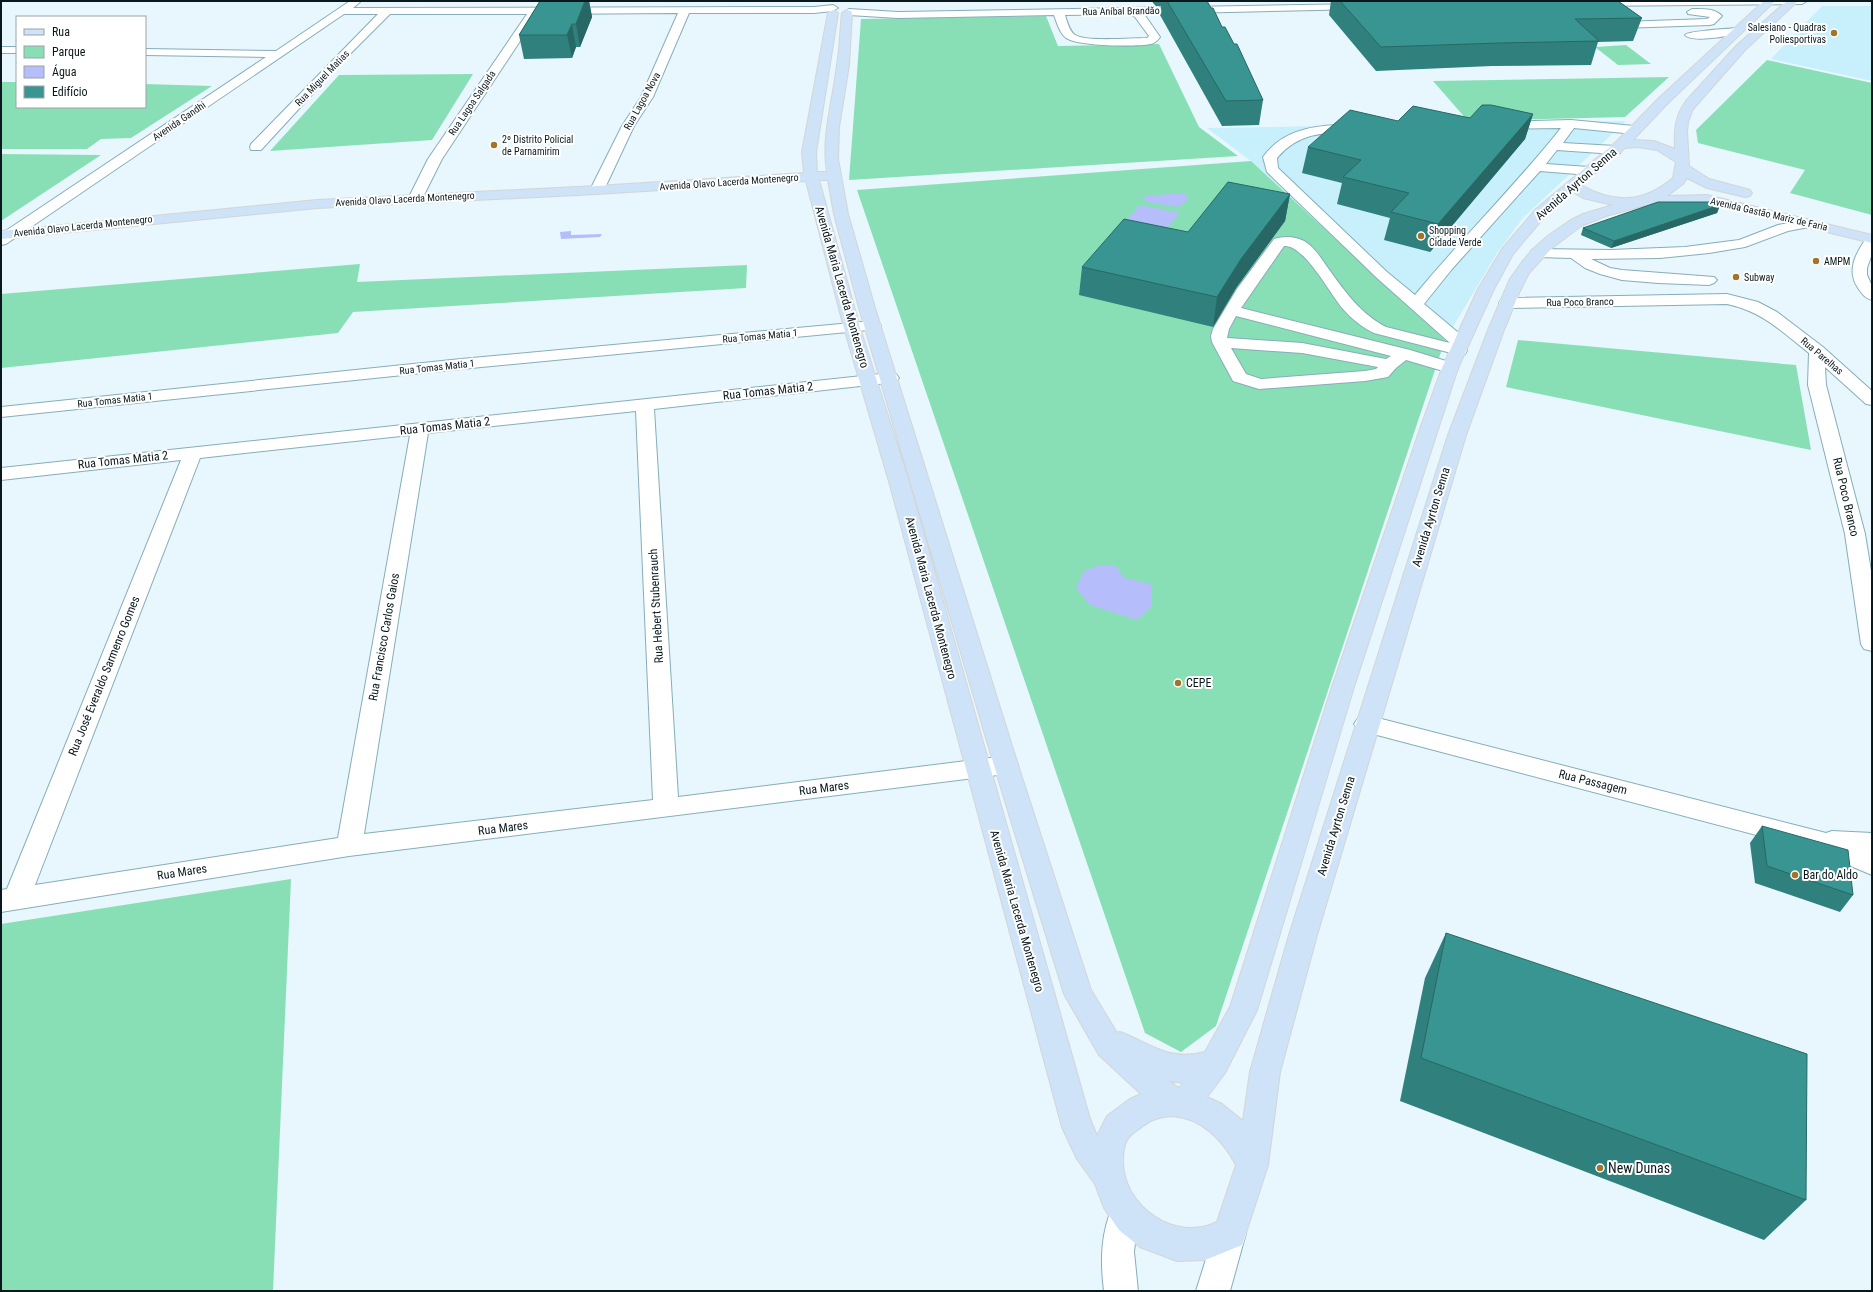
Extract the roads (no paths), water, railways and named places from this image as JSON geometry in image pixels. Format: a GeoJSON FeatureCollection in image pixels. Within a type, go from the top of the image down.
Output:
{"type":"FeatureCollection","features":[{"type":"Feature","properties":{"kind":"main road"},"geometry":{"type":"LineString","coordinates":[[1683,164],[1679,138],[1680,125],[1684,112],[1734,54],[1795,1]]}},
{"type":"Feature","properties":{"kind":"main road","name":"Avenida Ayrton Senna"},"geometry":{"type":"LineString","coordinates":[[1179,1103],[1198,1084],[1215,1063],[1243,1010],[1342,690],[1457,354],[1486,290],[1506,252],[1541,212],[1618,147],[1736,31],[1769,2]]}},
{"type":"Feature","properties":{"kind":"main road"},"geometry":{"type":"LineString","coordinates":[[833,8],[850,8]]}},
{"type":"Feature","properties":{"kind":"main road","name":"Avenida Maria Lacerda Montenegro"},"geometry":{"type":"LineString","coordinates":[[833,8],[808,152],[811,176],[863,327],[1006,765],[1078,994],[1109,1046],[1179,1103]]}},
{"type":"Feature","properties":{"kind":"main road","name":"Avenida Maria Lacerda Montenegro"},"geometry":{"type":"LineString","coordinates":[[850,8],[844,65],[833,127],[831,159],[863,327]]}},
{"type":"Feature","properties":{"kind":"main road","name":"Avenida Gastão Mariz de Faria"},"geometry":{"type":"LineString","coordinates":[[1618,147],[1637,143],[1659,146],[1675,153],[1689,174],[1702,181],[1757,196]]}},
{"type":"Feature","properties":{"kind":"main road","name":"Avenida Ayrton Senna"},"geometry":{"type":"LineString","coordinates":[[1230,1233],[1252,1165],[1265,1072],[1303,935],[1366,724],[1471,393],[1507,303],[1522,272],[1537,253],[1575,223],[1642,202],[1671,186],[1683,174],[1683,164]]}},
{"type":"Feature","properties":{"kind":"main road","name":"Avenida Olavo Lacerda Montenegro"},"geometry":{"type":"LineString","coordinates":[[7,234],[317,204],[597,190],[833,175]]}},
{"type":"Feature","properties":{"kind":"main road","name":"Avenida Gastão Mariz de Faria"},"geometry":{"type":"LineString","coordinates":[[1572,186],[1589,195],[1614,202],[1642,202],[1684,198],[1708,200],[1872,240]]}},
{"type":"Feature","properties":{"kind":"main road","name":"Avenida Maria Lacerda Montenegro"},"geometry":{"type":"LineString","coordinates":[[879,379],[900,485],[977,768],[1080,1135],[1097,1164],[1107,1174]]}},
{"type":"Feature","properties":{"kind":"main road"},"geometry":{"type":"LineString","coordinates":[[1100,1031],[1133,1054],[1158,1064],[1185,1070],[1215,1063]]}},
{"type":"Feature","properties":{"kind":"main road"},"geometry":{"type":"LineString","coordinates":[[1230,1233],[1206,1244],[1188,1245],[1171,1242],[1153,1236],[1138,1226],[1124,1214],[1114,1196],[1107,1174],[1107,1151],[1115,1131],[1129,1115],[1149,1105],[1179,1103],[1213,1115],[1224,1123],[1243,1145],[1252,1165]]}},
{"type":"Feature","properties":{"kind":"street","name":"Avenida Gandhi"},"geometry":{"type":"LineString","coordinates":[[1,241],[7,234],[279,54],[356,1]]}},
{"type":"Feature","properties":{"kind":"street"},"geometry":{"type":"LineString","coordinates":[[1644,36],[1634,33],[1588,4],[1795,1]]}},
{"type":"Feature","properties":{"kind":"street","name":"Rua Aníbal Brandão"},"geometry":{"type":"LineString","coordinates":[[850,8],[898,15],[1133,11],[1354,4]]}},
{"type":"Feature","properties":{"kind":"street","name":"Rua Aníbal Brandão"},"geometry":{"type":"LineString","coordinates":[[850,8],[947,5],[1372,4]]}},
{"type":"Feature","properties":{"kind":"street"},"geometry":{"type":"LineString","coordinates":[[342,11],[814,10],[833,8]]}},
{"type":"Feature","properties":{"kind":"street","name":"Rua Miguel Matias"},"geometry":{"type":"LineString","coordinates":[[256,147],[337,61],[388,10]]}},
{"type":"Feature","properties":{"kind":"street","name":"Rua Lagoa Salgada"},"geometry":{"type":"LineString","coordinates":[[415,199],[435,159],[535,10]]}},
{"type":"Feature","properties":{"kind":"street","name":"Rua Lagoa Nova"},"geometry":{"type":"LineString","coordinates":[[597,190],[628,126],[647,97],[685,10]]}},
{"type":"Feature","properties":{"kind":"street"},"geometry":{"type":"LineString","coordinates":[[1058,12],[1067,33],[1074,38],[1106,41],[1148,41],[1153,39],[1155,37],[1139,15],[1133,11]]}},
{"type":"Feature","properties":{"kind":"street"},"geometry":{"type":"LineString","coordinates":[[1609,16],[1701,12],[1718,16],[1699,31],[1683,32],[1680,35],[1720,34],[1736,31]]}},
{"type":"Feature","properties":{"kind":"street"},"geometry":{"type":"LineString","coordinates":[[1622,25],[1710,22]]}},
{"type":"Feature","properties":{"kind":"street"},"geometry":{"type":"LineString","coordinates":[[1,50],[16,50]]}},
{"type":"Feature","properties":{"kind":"street"},"geometry":{"type":"LineString","coordinates":[[146,52],[279,54]]}},
{"type":"Feature","properties":{"kind":"street"},"geometry":{"type":"LineString","coordinates":[[1416,304],[1446,266],[1537,167],[1571,124]]}},
{"type":"Feature","properties":{"kind":"street"},"geometry":{"type":"LineString","coordinates":[[1491,125],[1571,124],[1634,130]]}},
{"type":"Feature","properties":{"kind":"street"},"geometry":{"type":"LineString","coordinates":[[1368,128],[1314,130],[1299,134],[1279,146],[1270,157],[1272,169],[1416,304],[1457,354]]}},
{"type":"Feature","properties":{"kind":"street"},"geometry":{"type":"LineString","coordinates":[[1554,146],[1618,147]]}},
{"type":"Feature","properties":{"kind":"street"},"geometry":{"type":"LineString","coordinates":[[1537,167],[1589,171]]}},
{"type":"Feature","properties":{"kind":"street"},"geometry":{"type":"LineString","coordinates":[[1537,253],[1663,254],[1704,250],[1736,245],[1780,228],[1809,224]]}},
{"type":"Feature","properties":{"kind":"street"},"geometry":{"type":"LineString","coordinates":[[1404,354],[1390,364],[1382,373],[1365,376],[1259,384],[1239,377],[1220,342],[1219,334],[1232,310],[1279,242],[1285,240],[1294,242],[1311,255],[1350,306],[1370,326],[1457,354]]}},
{"type":"Feature","properties":{"kind":"street"},"geometry":{"type":"LineString","coordinates":[[1872,240],[1858,268],[1859,278],[1872,295]]}},
{"type":"Feature","properties":{"kind":"street"},"geometry":{"type":"LineString","coordinates":[[1574,254],[1594,268],[1621,274],[1637,277],[1709,280]]}},
{"type":"Feature","properties":{"kind":"street","name":"Rua Poco Branco"},"geometry":{"type":"LineString","coordinates":[[1507,303],[1727,299],[1752,306],[1771,315]]}},
{"type":"Feature","properties":{"kind":"street"},"geometry":{"type":"LineString","coordinates":[[1232,310],[1404,354],[1457,354]]}},
{"type":"Feature","properties":{"kind":"street","name":"Rua Parelhas"},"geometry":{"type":"LineString","coordinates":[[1771,315],[1817,351],[1872,400]]}},
{"type":"Feature","properties":{"kind":"street","name":"Rua Tomas Matia 1"},"geometry":{"type":"LineString","coordinates":[[1,412],[462,364],[863,327]]}},
{"type":"Feature","properties":{"kind":"street"},"geometry":{"type":"LineString","coordinates":[[1220,342],[1302,348],[1390,364]]}},
{"type":"Feature","properties":{"kind":"street","name":"Rua Poco Branco"},"geometry":{"type":"LineString","coordinates":[[1817,351],[1817,385],[1855,534],[1872,644]]}},
{"type":"Feature","properties":{"kind":"street","name":"Rua Tomas Matia 2"},"geometry":{"type":"LineString","coordinates":[[1,474],[879,379]]}},
{"type":"Feature","properties":{"kind":"street","name":"Rua Hebert Stubenrauch"},"geometry":{"type":"LineString","coordinates":[[645,404],[666,808]]}},
{"type":"Feature","properties":{"kind":"street","name":"Rua Francisco Carlos Gaios"},"geometry":{"type":"LineString","coordinates":[[349,846],[420,429]]}},
{"type":"Feature","properties":{"kind":"street","name":"Rua José Everaldo Sarmenro Gomes"},"geometry":{"type":"LineString","coordinates":[[8,900],[193,453]]}},
{"type":"Feature","properties":{"kind":"street","name":"Rua Passagem"},"geometry":{"type":"LineString","coordinates":[[1366,724],[1819,841],[1872,865]]}},
{"type":"Feature","properties":{"kind":"street","name":"Rua Mares"},"geometry":{"type":"LineString","coordinates":[[8,900],[349,846],[1006,765]]}},
{"type":"Feature","properties":{"kind":"street","name":"Rua Passagem"},"geometry":{"type":"LineString","coordinates":[[1819,841],[1872,843]]}},
{"type":"Feature","properties":{"kind":"street"},"geometry":{"type":"LineString","coordinates":[[1121,1291],[1117,1246],[1119,1230],[1124,1214]]}},
{"type":"Feature","properties":{"kind":"street"},"geometry":{"type":"LineString","coordinates":[[1213,1291],[1230,1233]]}},
{"type":"Feature","properties":{"kind":"water"},"geometry":{"type":"Polygon","coordinates":[[[1185,193],[1188,200],[1178,207],[1147,202],[1143,196],[1185,193]]]}},
{"type":"Feature","properties":{"kind":"water"},"geometry":{"type":"Polygon","coordinates":[[[1140,205],[1180,213],[1154,243],[1113,234],[1140,205]]]}},
{"type":"Feature","properties":{"kind":"water"},"geometry":{"type":"Polygon","coordinates":[[[571,231],[571,235],[602,234],[600,237],[561,239],[560,232],[571,231]]]}},
{"type":"Feature","properties":{"kind":"water"},"geometry":{"type":"Polygon","coordinates":[[[1100,565],[1116,566],[1124,578],[1151,584],[1152,606],[1137,620],[1090,605],[1076,588],[1084,571],[1100,565]]]}},
{"type":"Feature","properties":{"kind":"place","name":"Salesiano - Quadras Poliesportivas"},"geometry":{"type":"Point","coordinates":[1834,33]}},
{"type":"Feature","properties":{"kind":"place","name":"2º Distrito Policial de Parnamirim"},"geometry":{"type":"Point","coordinates":[494,145]}},
{"type":"Feature","properties":{"kind":"place","name":"Shopping Cidade Verde"},"geometry":{"type":"Point","coordinates":[1421,236]}},
{"type":"Feature","properties":{"kind":"place","name":"AMPM"},"geometry":{"type":"Point","coordinates":[1816,261]}},
{"type":"Feature","properties":{"kind":"place","name":"Subway"},"geometry":{"type":"Point","coordinates":[1736,277]}},
{"type":"Feature","properties":{"kind":"place","name":"CEPE"},"geometry":{"type":"Point","coordinates":[1178,683]}},
{"type":"Feature","properties":{"kind":"place","name":"Bar do Aldo"},"geometry":{"type":"Point","coordinates":[1795,875]}},
{"type":"Feature","properties":{"kind":"place","name":"New Dunas"},"geometry":{"type":"Point","coordinates":[1600,1168]}}]}
